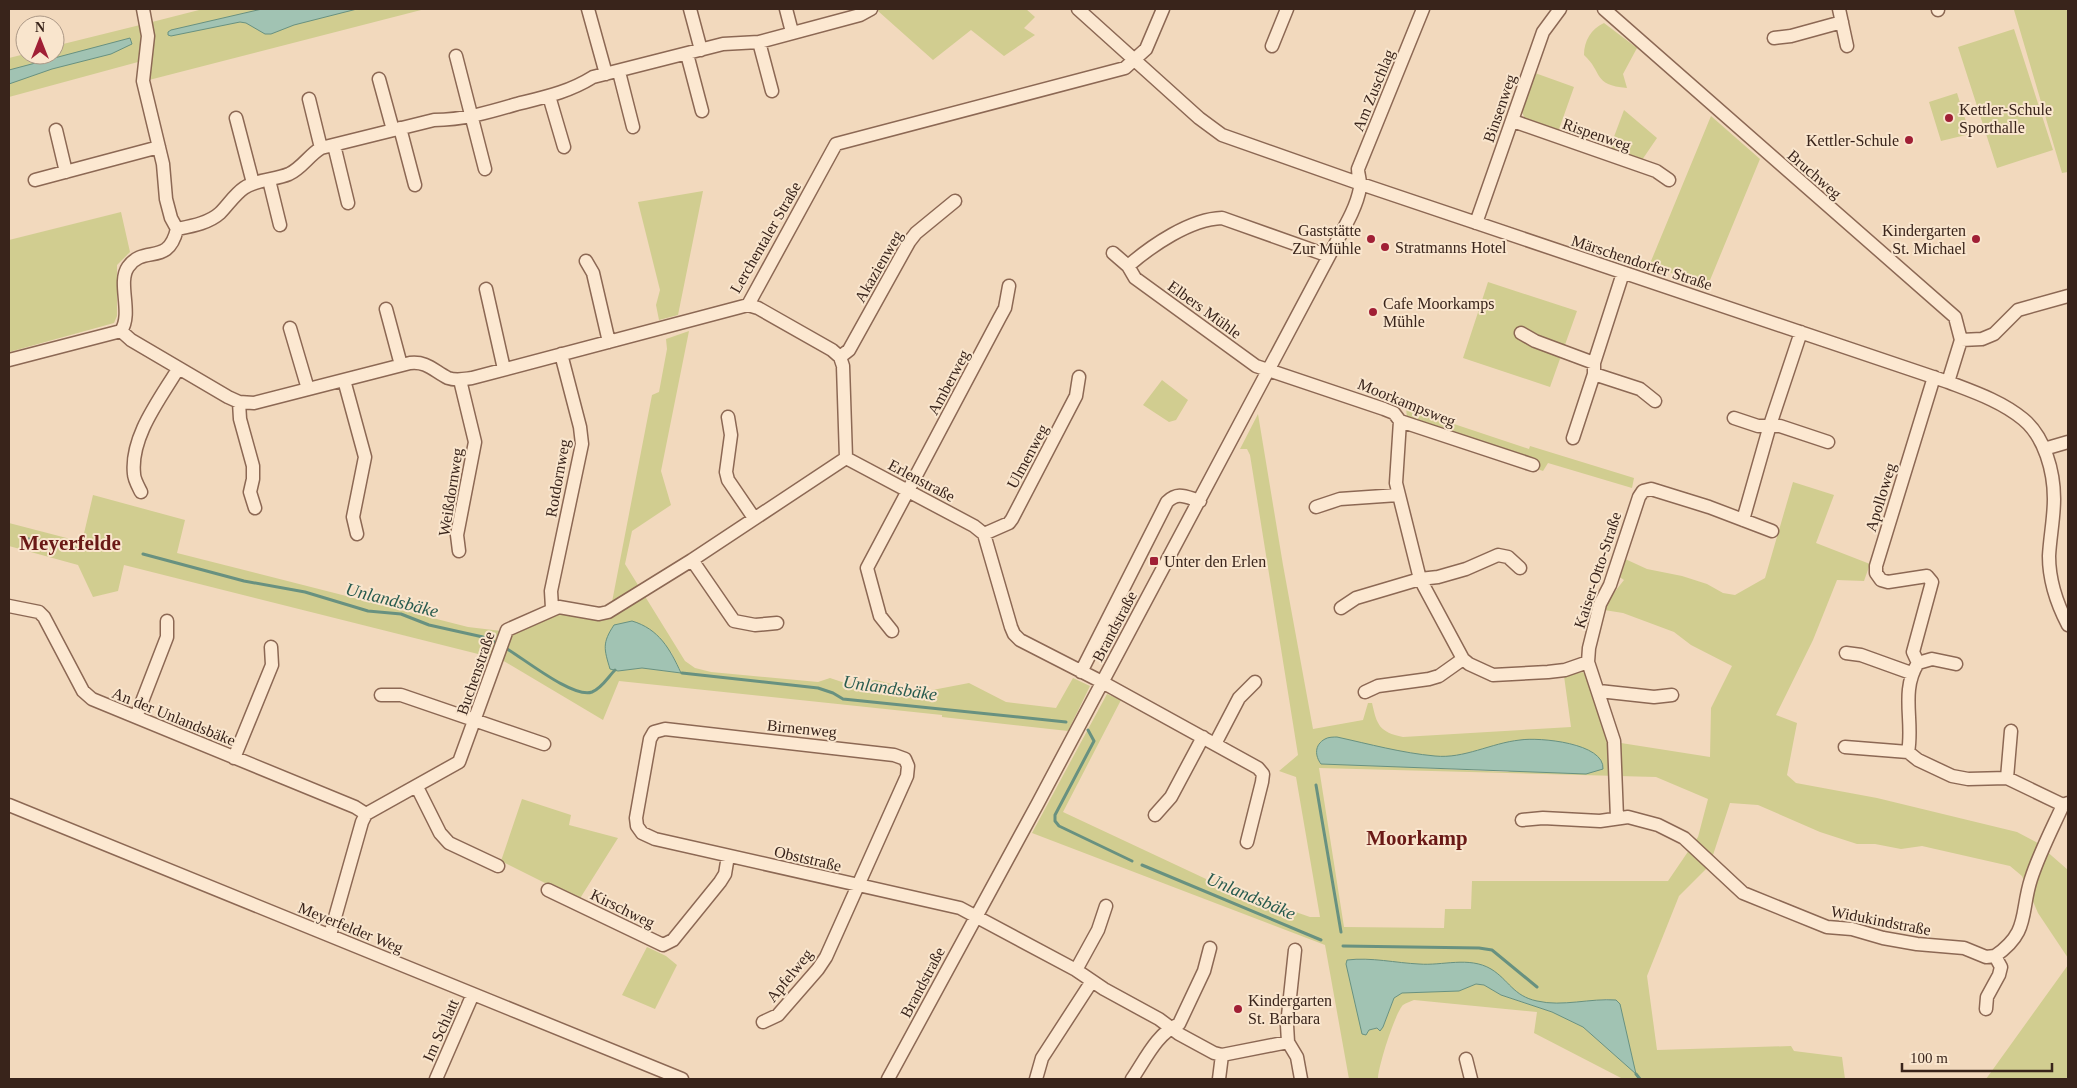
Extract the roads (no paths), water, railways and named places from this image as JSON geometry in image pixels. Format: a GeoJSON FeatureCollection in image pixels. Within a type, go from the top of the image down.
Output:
{"type":"FeatureCollection","features":[{"type":"Feature","properties":{"kind":"street"},"geometry":{"type":"LineString","coordinates":[[121,331],[126,320],[125,275],[128,266],[136,258],[169,248],[174,242],[177,229],[171,218],[166,199],[164,164],[143,81],[148,36],[143,9]]}},
{"type":"Feature","properties":{"kind":"street"},"geometry":{"type":"LineString","coordinates":[[588,9],[606,74]]}},
{"type":"Feature","properties":{"kind":"street"},"geometry":{"type":"LineString","coordinates":[[690,9],[701,50]]}},
{"type":"Feature","properties":{"kind":"street"},"geometry":{"type":"LineString","coordinates":[[786,9],[792,32]]}},
{"type":"Feature","properties":{"kind":"street"},"geometry":{"type":"LineString","coordinates":[[177,229],[210,220],[219,214],[244,188],[296,170],[315,151],[328,146],[434,120],[453,120],[472,116],[575,88],[593,77],[619,72],[724,44],[759,42],[860,15],[871,9]]}},
{"type":"Feature","properties":{"kind":"street","name":"Märschendorfer Straße"},"geometry":{"type":"LineString","coordinates":[[1078,9],[1202,120],[1222,135],[1361,184],[1934,377],[1999,402],[2024,420],[2044,449],[2051,474],[2054,498],[2049,557],[2052,584],[2068,626]]}},
{"type":"Feature","properties":{"kind":"street"},"geometry":{"type":"LineString","coordinates":[[1134,60],[1146,49],[1163,9]]}},
{"type":"Feature","properties":{"kind":"street"},"geometry":{"type":"LineString","coordinates":[[1272,46],[1287,9]]}},
{"type":"Feature","properties":{"kind":"street","name":"Am Zuschlag"},"geometry":{"type":"LineString","coordinates":[[1361,184],[1358,169],[1423,9]]}},
{"type":"Feature","properties":{"kind":"street","name":"Binsenweg"},"geometry":{"type":"LineString","coordinates":[[1476,223],[1543,32],[1560,9]]}},
{"type":"Feature","properties":{"kind":"street","name":"Bruchweg"},"geometry":{"type":"LineString","coordinates":[[1604,9],[1761,149],[1945,307],[1955,317],[1961,340]]}},
{"type":"Feature","properties":{"kind":"street"},"geometry":{"type":"LineString","coordinates":[[1839,9],[1847,46]]}},
{"type":"Feature","properties":{"kind":"street"},"geometry":{"type":"LineString","coordinates":[[1774,38],[1791,36],[1842,22]]}},
{"type":"Feature","properties":{"kind":"street"},"geometry":{"type":"LineString","coordinates":[[759,42],[772,91]]}},
{"type":"Feature","properties":{"kind":"street"},"geometry":{"type":"LineString","coordinates":[[687,54],[702,111]]}},
{"type":"Feature","properties":{"kind":"street"},"geometry":{"type":"LineString","coordinates":[[456,56],[485,169]]}},
{"type":"Feature","properties":{"kind":"street","name":"Lerchentaler Straße"},"geometry":{"type":"LineString","coordinates":[[460,380],[748,305],[836,144],[1125,68],[1134,60]]}},
{"type":"Feature","properties":{"kind":"street"},"geometry":{"type":"LineString","coordinates":[[619,72],[633,128]]}},
{"type":"Feature","properties":{"kind":"street"},"geometry":{"type":"LineString","coordinates":[[379,79],[415,185]]}},
{"type":"Feature","properties":{"kind":"street"},"geometry":{"type":"LineString","coordinates":[[549,96],[564,147]]}},
{"type":"Feature","properties":{"kind":"street"},"geometry":{"type":"LineString","coordinates":[[309,99],[348,203]]}},
{"type":"Feature","properties":{"kind":"street"},"geometry":{"type":"LineString","coordinates":[[236,118],[254,183]]}},
{"type":"Feature","properties":{"kind":"street","name":"Rispenweg"},"geometry":{"type":"LineString","coordinates":[[1513,122],[1656,171],[1669,180]]}},
{"type":"Feature","properties":{"kind":"street"},"geometry":{"type":"LineString","coordinates":[[56,130],[66,172]]}},
{"type":"Feature","properties":{"kind":"street"},"geometry":{"type":"LineString","coordinates":[[35,180],[159,147]]}},
{"type":"Feature","properties":{"kind":"street"},"geometry":{"type":"LineString","coordinates":[[268,180],[280,225]]}},
{"type":"Feature","properties":{"kind":"street","name":"Brandstraße"},"geometry":{"type":"LineString","coordinates":[[888,1079],[1200,501],[1329,256],[1358,198],[1361,184]]}},
{"type":"Feature","properties":{"kind":"street","name":"Akazienweg"},"geometry":{"type":"LineString","coordinates":[[840,357],[849,350],[909,242],[916,233],[955,201]]}},
{"type":"Feature","properties":{"kind":"street"},"geometry":{"type":"LineString","coordinates":[[1128,266],[1152,247],[1208,218],[1222,218],[1329,256]]}},
{"type":"Feature","properties":{"kind":"street","name":"Elbers Mühle"},"geometry":{"type":"LineString","coordinates":[[1114,253],[1128,266],[1135,278],[1256,366],[1269,369]]}},
{"type":"Feature","properties":{"kind":"street"},"geometry":{"type":"LineString","coordinates":[[586,261],[593,273],[609,342]]}},
{"type":"Feature","properties":{"kind":"street"},"geometry":{"type":"LineString","coordinates":[[1572,438],[1624,273]]}},
{"type":"Feature","properties":{"kind":"street","name":"Amberweg"},"geometry":{"type":"LineString","coordinates":[[892,631],[880,616],[867,568],[1005,308],[1009,286]]}},
{"type":"Feature","properties":{"kind":"street"},"geometry":{"type":"LineString","coordinates":[[486,289],[504,369]]}},
{"type":"Feature","properties":{"kind":"street"},"geometry":{"type":"LineString","coordinates":[[1948,382],[1961,340],[1982,339],[1994,334],[2018,310],[2068,296]]}},
{"type":"Feature","properties":{"kind":"street"},"geometry":{"type":"LineString","coordinates":[[748,305],[758,308],[832,350],[840,357],[843,366],[846,458]]}},
{"type":"Feature","properties":{"kind":"street"},"geometry":{"type":"LineString","coordinates":[[386,309],[401,365]]}},
{"type":"Feature","properties":{"kind":"street"},"geometry":{"type":"LineString","coordinates":[[290,328],[308,389]]}},
{"type":"Feature","properties":{"kind":"street"},"geometry":{"type":"LineString","coordinates":[[9,360],[121,331]]}},
{"type":"Feature","properties":{"kind":"street"},"geometry":{"type":"LineString","coordinates":[[121,331],[131,340],[239,402],[254,403],[419,362],[449,378],[460,380]]}},
{"type":"Feature","properties":{"kind":"street"},"geometry":{"type":"LineString","coordinates":[[1772,531],[1743,520],[1770,425],[1801,332]]}},
{"type":"Feature","properties":{"kind":"street"},"geometry":{"type":"LineString","coordinates":[[1521,333],[1640,389],[1655,401]]}},
{"type":"Feature","properties":{"kind":"street","name":"Rotdornweg"},"geometry":{"type":"LineString","coordinates":[[552,608],[551,591],[582,444],[580,426],[561,354]]}},
{"type":"Feature","properties":{"kind":"street"},"geometry":{"type":"LineString","coordinates":[[140,492],[134,474],[137,442],[147,420],[178,368]]}},
{"type":"Feature","properties":{"kind":"street","name":"Moorkampsweg"},"geometry":{"type":"LineString","coordinates":[[1269,369],[1384,409],[1394,413],[1400,421],[1534,466]]}},
{"type":"Feature","properties":{"kind":"street","name":"Ulmenweg"},"geometry":{"type":"LineString","coordinates":[[984,534],[1009,524],[1076,396],[1079,377]]}},
{"type":"Feature","properties":{"kind":"street","name":"Apolloweg"},"geometry":{"type":"LineString","coordinates":[[1915,668],[1913,652],[1932,582],[1927,576],[1888,582],[1881,580],[1876,573],[1876,566],[1934,377]]}},
{"type":"Feature","properties":{"kind":"street"},"geometry":{"type":"LineString","coordinates":[[344,380],[365,457],[353,517],[357,534]]}},
{"type":"Feature","properties":{"kind":"street","name":"Weißdornweg"},"geometry":{"type":"LineString","coordinates":[[459,551],[457,535],[475,442],[460,380]]}},
{"type":"Feature","properties":{"kind":"street"},"geometry":{"type":"LineString","coordinates":[[239,402],[240,419],[253,466],[250,492],[255,508]]}},
{"type":"Feature","properties":{"kind":"street"},"geometry":{"type":"LineString","coordinates":[[728,417],[731,435],[726,472],[728,480],[754,518]]}},
{"type":"Feature","properties":{"kind":"street"},"geometry":{"type":"LineString","coordinates":[[1734,418],[1758,426],[1780,426],[1828,442]]}},
{"type":"Feature","properties":{"kind":"street"},"geometry":{"type":"LineString","coordinates":[[1400,421],[1396,483],[1398,495],[1420,579],[1462,659],[1493,675],[1565,670],[1588,662]]}},
{"type":"Feature","properties":{"kind":"street"},"geometry":{"type":"LineString","coordinates":[[2044,449],[2068,442]]}},
{"type":"Feature","properties":{"kind":"street","name":"Erlenstraße"},"geometry":{"type":"LineString","coordinates":[[846,458],[974,526],[984,534]]}},
{"type":"Feature","properties":{"kind":"street","name":"Buchenstraße"},"geometry":{"type":"LineString","coordinates":[[366,814],[459,762],[505,634],[511,627],[552,608],[566,607],[599,614],[608,612],[692,560],[846,458]]}},
{"type":"Feature","properties":{"kind":"street","name":"Kaiser-Otto-Straße"},"geometry":{"type":"LineString","coordinates":[[1617,818],[1614,741],[1588,662],[1589,648],[1600,604],[1610,585],[1638,496],[1643,491],[1651,489],[1743,520]]}},
{"type":"Feature","properties":{"kind":"street"},"geometry":{"type":"LineString","coordinates":[[1081,672],[1167,502],[1173,496],[1181,495],[1200,501]]}},
{"type":"Feature","properties":{"kind":"street"},"geometry":{"type":"LineString","coordinates":[[1316,507],[1340,499],[1398,495]]}},
{"type":"Feature","properties":{"kind":"street"},"geometry":{"type":"LineString","coordinates":[[984,534],[1014,634],[1020,640],[1102,682],[1258,768],[1262,774],[1248,842]]}},
{"type":"Feature","properties":{"kind":"street"},"geometry":{"type":"LineString","coordinates":[[1341,608],[1356,598],[1420,579],[1438,577],[1466,569],[1498,555],[1508,557],[1520,568]]}},
{"type":"Feature","properties":{"kind":"street"},"geometry":{"type":"LineString","coordinates":[[692,560],[734,621],[755,625],[777,623]]}},
{"type":"Feature","properties":{"kind":"street","name":"An der Unlandsbäke"},"geometry":{"type":"LineString","coordinates":[[9,606],[39,612],[44,617],[88,697],[355,807],[366,814]]}},
{"type":"Feature","properties":{"kind":"street"},"geometry":{"type":"LineString","coordinates":[[136,717],[167,637],[167,621]]}},
{"type":"Feature","properties":{"kind":"street"},"geometry":{"type":"LineString","coordinates":[[234,758],[272,664],[271,647]]}},
{"type":"Feature","properties":{"kind":"street"},"geometry":{"type":"LineString","coordinates":[[1846,653],[1915,668],[1932,659],[1956,664]]}},
{"type":"Feature","properties":{"kind":"street"},"geometry":{"type":"LineString","coordinates":[[1364,692],[1378,686],[1430,679],[1438,676],[1462,659]]}},
{"type":"Feature","properties":{"kind":"street"},"geometry":{"type":"LineString","coordinates":[[1908,752],[1910,743],[1908,705],[1915,668]]}},
{"type":"Feature","properties":{"kind":"street"},"geometry":{"type":"LineString","coordinates":[[1155,816],[1171,797],[1239,698],[1255,682]]}},
{"type":"Feature","properties":{"kind":"street"},"geometry":{"type":"LineString","coordinates":[[1599,691],[1654,697],[1672,695]]}},
{"type":"Feature","properties":{"kind":"street"},"geometry":{"type":"LineString","coordinates":[[381,695],[400,696],[544,744]]}},
{"type":"Feature","properties":{"kind":"street","name":"Birnenweg"},"geometry":{"type":"LineString","coordinates":[[637,826],[636,818],[650,739],[654,732],[665,729],[894,755],[905,760],[908,766],[907,776],[858,886]]}},
{"type":"Feature","properties":{"kind":"street"},"geometry":{"type":"LineString","coordinates":[[2007,778],[2011,731]]}},
{"type":"Feature","properties":{"kind":"street"},"geometry":{"type":"LineString","coordinates":[[1845,748],[1908,752],[1918,760],[1959,778],[2007,778],[2065,804],[2031,879],[2023,924],[2008,947],[1995,956],[2001,967],[2000,975],[1987,997],[1986,1009]]}},
{"type":"Feature","properties":{"kind":"street"},"geometry":{"type":"LineString","coordinates":[[417,787],[440,833],[449,843],[498,866]]}},
{"type":"Feature","properties":{"kind":"street","name":"Meyerfelder Weg"},"geometry":{"type":"LineString","coordinates":[[9,805],[682,1079]]}},
{"type":"Feature","properties":{"kind":"street"},"geometry":{"type":"LineString","coordinates":[[330,935],[362,822],[366,814]]}},
{"type":"Feature","properties":{"kind":"street","name":"Widukindstraße"},"geometry":{"type":"LineString","coordinates":[[1522,820],[1544,818],[1591,821],[1628,817],[1658,825],[1684,838],[1743,893],[1827,927],[1852,930],[1917,944],[1964,948],[1986,956],[1995,956]]}},
{"type":"Feature","properties":{"kind":"street","name":"Obststraße"},"geometry":{"type":"LineString","coordinates":[[637,826],[642,833],[655,838],[960,908],[1076,970],[1159,1019],[1169,1028],[1214,1053],[1222,1055]]}},
{"type":"Feature","properties":{"kind":"street","name":"Kirschweg"},"geometry":{"type":"LineString","coordinates":[[548,890],[663,945],[673,940],[720,882],[725,874],[728,856]]}},
{"type":"Feature","properties":{"kind":"street","name":"Apfelweg"},"geometry":{"type":"LineString","coordinates":[[763,1022],[778,1015],[818,969],[826,957],[858,886]]}},
{"type":"Feature","properties":{"kind":"street"},"geometry":{"type":"LineString","coordinates":[[1076,970],[1098,930],[1106,906]]}},
{"type":"Feature","properties":{"kind":"street"},"geometry":{"type":"LineString","coordinates":[[1132,1079],[1162,1034],[1169,1028],[1179,1024],[1204,971],[1210,948]]}},
{"type":"Feature","properties":{"kind":"street"},"geometry":{"type":"LineString","coordinates":[[1295,950],[1287,1025],[1288,1042],[1297,1057],[1301,1079]]}},
{"type":"Feature","properties":{"kind":"street"},"geometry":{"type":"LineString","coordinates":[[1036,1079],[1042,1058],[1092,981]]}},
{"type":"Feature","properties":{"kind":"street","name":"Im Schlatt"},"geometry":{"type":"LineString","coordinates":[[436,1079],[473,994]]}},
{"type":"Feature","properties":{"kind":"street"},"geometry":{"type":"LineString","coordinates":[[1219,1079],[1222,1055],[1288,1042]]}},
{"type":"Feature","properties":{"kind":"street"},"geometry":{"type":"LineString","coordinates":[[1466,1058],[1470,1079]]}},
{"type":"Feature","properties":{"kind":"waterway","name":"Unlandsbäke"},"geometry":{"type":"LineString","coordinates":[[28,539],[75,548]]}},
{"type":"Feature","properties":{"kind":"waterway","name":"Unlandsbäke"},"geometry":{"type":"LineString","coordinates":[[143,554],[244,581],[305,592],[368,611],[401,614],[429,625],[483,637],[499,644]]}},
{"type":"Feature","properties":{"kind":"waterway","name":"Unlandsbäke"},"geometry":{"type":"LineString","coordinates":[[504,647],[548,676],[573,689],[584,692],[596,690],[615,670]]}},
{"type":"Feature","properties":{"kind":"waterway","name":"Unlandsbäke"},"geometry":{"type":"LineString","coordinates":[[682,673],[818,688],[843,699],[1066,722]]}},
{"type":"Feature","properties":{"kind":"waterway","name":"Unlandsbäke"},"geometry":{"type":"LineString","coordinates":[[1088,730],[1094,741],[1055,815],[1055,821],[1059,826],[1132,861]]}},
{"type":"Feature","properties":{"kind":"waterway"},"geometry":{"type":"LineString","coordinates":[[1316,785],[1341,932]]}},
{"type":"Feature","properties":{"kind":"waterway","name":"Unlandsbäke"},"geometry":{"type":"LineString","coordinates":[[1142,865],[1321,940]]}},
{"type":"Feature","properties":{"kind":"waterway"},"geometry":{"type":"LineString","coordinates":[[1343,946],[1479,948],[1492,950],[1537,987]]}},
{"type":"Feature","properties":{"kind":"waterway"},"geometry":{"type":"LineString","coordinates":[[1636,1074],[1640,1079]]}},
{"type":"Feature","properties":{"kind":"place","name":"Kettler-Schule Sporthalle"},"geometry":{"type":"Point","coordinates":[1949,118]}},
{"type":"Feature","properties":{"kind":"place","name":"Kettler-Schule"},"geometry":{"type":"Point","coordinates":[1909,140]}},
{"type":"Feature","properties":{"kind":"place","name":"Gaststätte Zur Mühle"},"geometry":{"type":"Point","coordinates":[1371,239]}},
{"type":"Feature","properties":{"kind":"place","name":"Kindergarten St. Michael"},"geometry":{"type":"Point","coordinates":[1976,239]}},
{"type":"Feature","properties":{"kind":"place","name":"Stratmanns Hotel"},"geometry":{"type":"Point","coordinates":[1385,247]}},
{"type":"Feature","properties":{"kind":"place","name":"Cafe Moorkamps Mühle"},"geometry":{"type":"Point","coordinates":[1373,312]}},
{"type":"Feature","properties":{"kind":"place","name":"Unter den Erlen"},"geometry":{"type":"Point","coordinates":[1154,561]}},
{"type":"Feature","properties":{"kind":"place","name":"Kindergarten St. Barbara"},"geometry":{"type":"Point","coordinates":[1238,1009]}},
{"type":"Feature","properties":{"kind":"district","name":"Meyerfelde"},"geometry":{"type":"Point","coordinates":[70,543]}},
{"type":"Feature","properties":{"kind":"district","name":"Moorkamp"},"geometry":{"type":"Point","coordinates":[1417,838]}}]}
